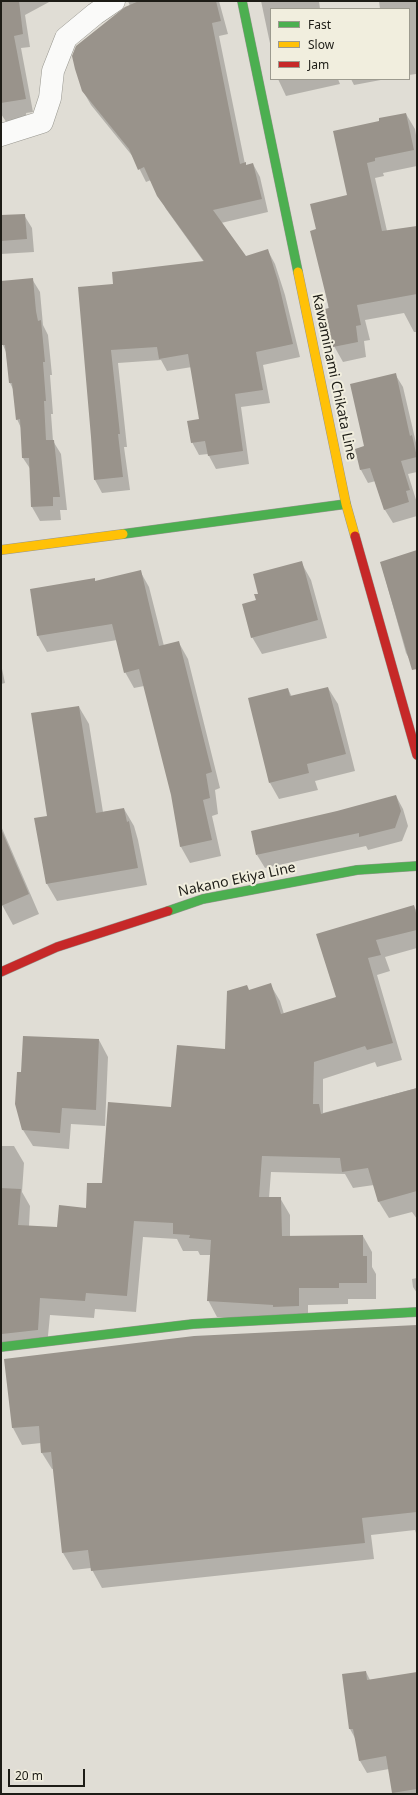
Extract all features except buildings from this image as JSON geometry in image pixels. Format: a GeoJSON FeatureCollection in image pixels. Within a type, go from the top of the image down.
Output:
{"type":"FeatureCollection","features":[{"type":"Feature","properties":{"kind":"main road","name":"Kawaminami Chikata Line"},"geometry":{"type":"LineString","coordinates":[[242,1],[346,504],[417,755]]}},
{"type":"Feature","properties":{"kind":"main road"},"geometry":{"type":"LineString","coordinates":[[1,550],[346,504]]}},
{"type":"Feature","properties":{"kind":"main road","name":"Nakano Ekiya Line"},"geometry":{"type":"LineString","coordinates":[[1,972],[56,947],[203,899],[357,870],[417,866]]}},
{"type":"Feature","properties":{"kind":"main road"},"geometry":{"type":"LineString","coordinates":[[1,1347],[193,1324],[417,1312]]}},
{"type":"Feature","properties":{"kind":"street"},"geometry":{"type":"LineString","coordinates":[[1,135],[42,122],[50,98],[53,71],[66,38],[95,14],[114,1]]}},
{"type":"Feature","properties":{"kind":"traffic: fast"},"geometry":{"type":"LineString","coordinates":[[242,1],[298,272]]}},
{"type":"Feature","properties":{"kind":"traffic: fast"},"geometry":{"type":"LineString","coordinates":[[123,534],[346,504]]}},
{"type":"Feature","properties":{"kind":"traffic: fast"},"geometry":{"type":"LineString","coordinates":[[168,911],[203,899],[357,870],[417,866]]}},
{"type":"Feature","properties":{"kind":"traffic: fast"},"geometry":{"type":"LineString","coordinates":[[1,1347],[193,1324],[417,1312]]}},
{"type":"Feature","properties":{"kind":"traffic: slow"},"geometry":{"type":"LineString","coordinates":[[298,272],[346,504],[355,536]]}},
{"type":"Feature","properties":{"kind":"traffic: slow"},"geometry":{"type":"LineString","coordinates":[[1,550],[123,534]]}},
{"type":"Feature","properties":{"kind":"traffic: jam"},"geometry":{"type":"LineString","coordinates":[[355,536],[417,755]]}},
{"type":"Feature","properties":{"kind":"traffic: jam"},"geometry":{"type":"LineString","coordinates":[[1,972],[57,947],[168,911]]}}]}
